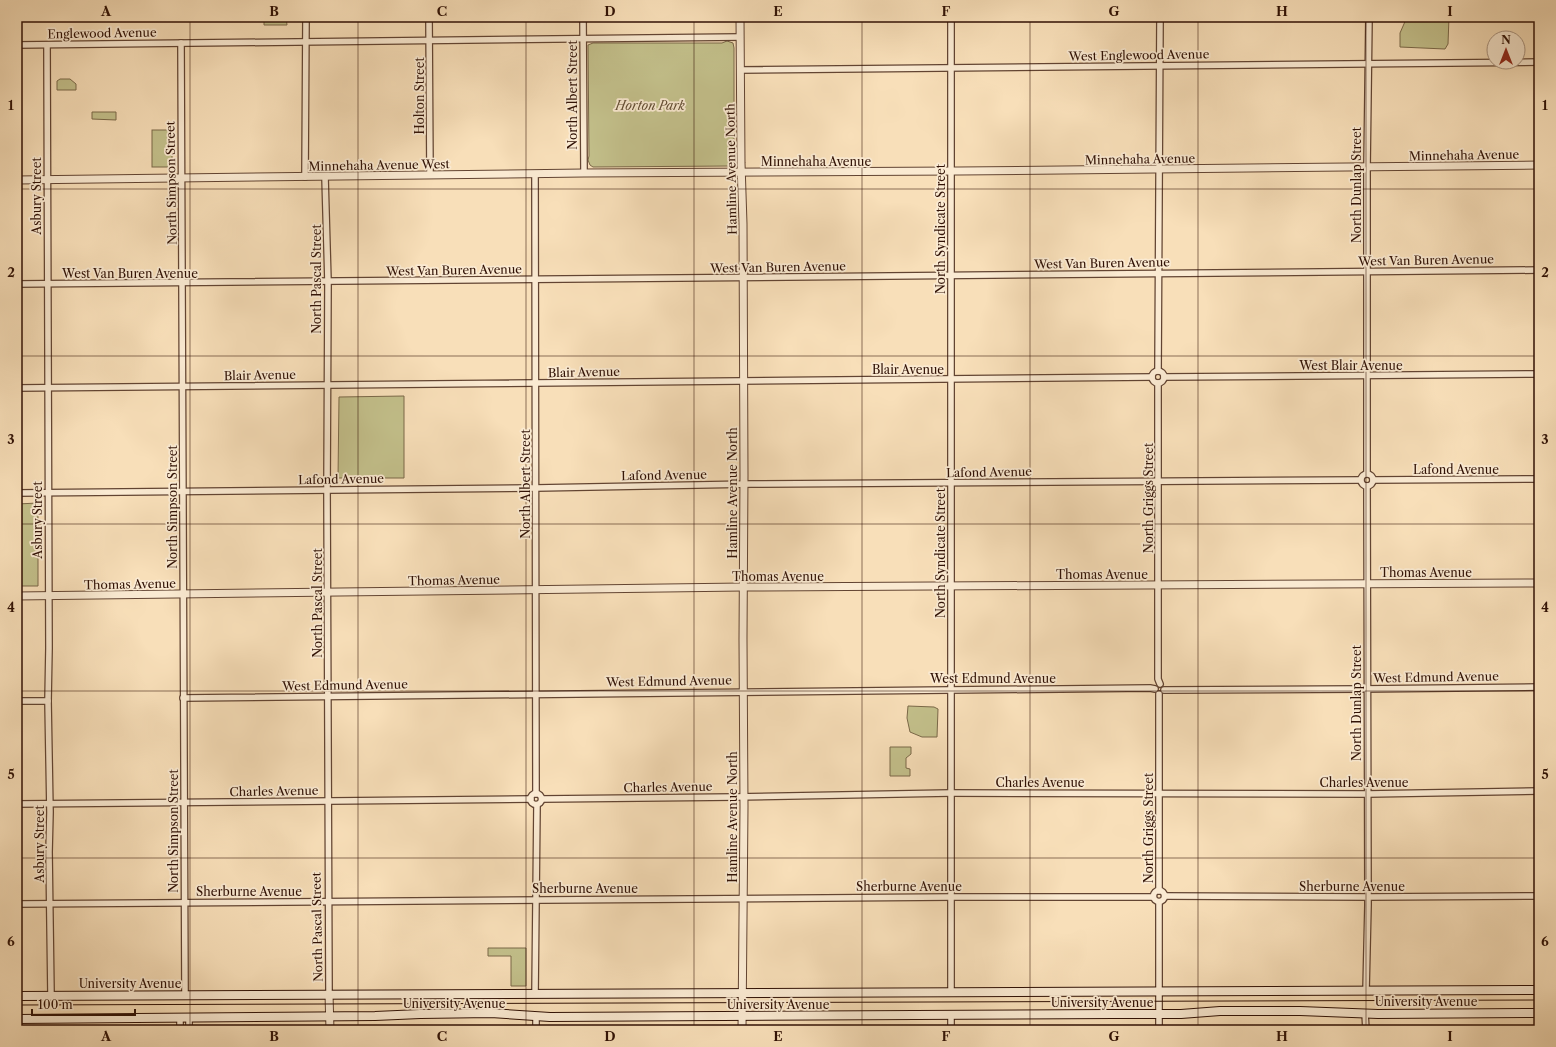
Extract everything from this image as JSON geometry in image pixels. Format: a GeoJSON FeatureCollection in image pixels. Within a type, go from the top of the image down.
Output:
{"type":"FeatureCollection","features":[{"type":"Feature","properties":{"kind":"main road","name":"University Avenue"},"geometry":{"type":"LineString","coordinates":[[17,996],[1539,990]]}},
{"type":"Feature","properties":{"kind":"main road","name":"University Avenue"},"geometry":{"type":"LineString","coordinates":[[17,1019],[330,1017],[491,1013],[536,1016],[742,1016],[1159,1014],[1220,1011],[1300,1010],[1365,1013],[1539,1013]]}},
{"type":"Feature","properties":{"kind":"street"},"geometry":{"type":"LineString","coordinates":[[305,177],[306,17]]}},
{"type":"Feature","properties":{"kind":"street","name":"Holton Street"},"geometry":{"type":"LineString","coordinates":[[429,17],[430,175]]}},
{"type":"Feature","properties":{"kind":"street","name":"North Albert Street"},"geometry":{"type":"LineString","coordinates":[[583,17],[584,173]]}},
{"type":"Feature","properties":{"kind":"street","name":"Hamline Avenue North"},"geometry":{"type":"LineString","coordinates":[[740,17],[744,484],[742,1016]]}},
{"type":"Feature","properties":{"kind":"street","name":"North Syndicate Street"},"geometry":{"type":"LineString","coordinates":[[950,992],[951,17]]}},
{"type":"Feature","properties":{"kind":"street"},"geometry":{"type":"LineString","coordinates":[[1158,371],[1160,17]]}},
{"type":"Feature","properties":{"kind":"street","name":"North Dunlap Street"},"geometry":{"type":"LineString","coordinates":[[1367,473],[1367,168],[1369,17]]}},
{"type":"Feature","properties":{"kind":"street","name":"Englewood Avenue"},"geometry":{"type":"LineString","coordinates":[[17,45],[740,37]]}},
{"type":"Feature","properties":{"kind":"street","name":"North Simpson Street"},"geometry":{"type":"LineString","coordinates":[[182,43],[183,803],[185,995]]}},
{"type":"Feature","properties":{"kind":"street","name":"Asbury Street"},"geometry":{"type":"LineString","coordinates":[[47,45],[48,701],[51,996]]}},
{"type":"Feature","properties":{"kind":"street","name":"West Englewood Avenue"},"geometry":{"type":"LineString","coordinates":[[740,70],[1539,62]]}},
{"type":"Feature","properties":{"kind":"street","name":"Minnehaha Avenue"},"geometry":{"type":"LineString","coordinates":[[741,173],[1367,168],[1539,165]]}},
{"type":"Feature","properties":{"kind":"street","name":"Minnehaha Avenue West"},"geometry":{"type":"LineString","coordinates":[[17,180],[584,173],[741,173]]}},
{"type":"Feature","properties":{"kind":"street","name":"North Albert Street"},"geometry":{"type":"LineString","coordinates":[[535,174],[536,794]]}},
{"type":"Feature","properties":{"kind":"street","name":"North Pascal Street"},"geometry":{"type":"LineString","coordinates":[[326,177],[328,282],[328,902],[330,1030]]}},
{"type":"Feature","properties":{"kind":"street","name":"West Van Buren Avenue"},"geometry":{"type":"LineString","coordinates":[[17,284],[182,284],[1539,270]]}},
{"type":"Feature","properties":{"kind":"street"},"geometry":{"type":"LineString","coordinates":[[1158,371],[1162,372],[1164,377],[1163,381],[1158,383],[1155,382],[1152,377],[1154,372],[1158,371]]}},
{"type":"Feature","properties":{"kind":"street","name":"West Blair Avenue"},"geometry":{"type":"LineString","coordinates":[[1164,377],[1539,374]]}},
{"type":"Feature","properties":{"kind":"street","name":"Blair Avenue"},"geometry":{"type":"LineString","coordinates":[[17,388],[1152,377]]}},
{"type":"Feature","properties":{"kind":"street","name":"North Griggs Street"},"geometry":{"type":"LineString","coordinates":[[1158,383],[1158,679],[1160,684]]}},
{"type":"Feature","properties":{"kind":"street"},"geometry":{"type":"LineString","coordinates":[[1367,473],[1371,475],[1373,480],[1371,484],[1367,486],[1362,484],[1360,480],[1362,475],[1367,473]]}},
{"type":"Feature","properties":{"kind":"street","name":"Lafond Avenue"},"geometry":{"type":"LineString","coordinates":[[1373,480],[1539,479]]}},
{"type":"Feature","properties":{"kind":"street","name":"Lafond Avenue"},"geometry":{"type":"LineString","coordinates":[[17,493],[536,488],[744,484],[1360,480]]}},
{"type":"Feature","properties":{"kind":"street","name":"North Dunlap Street"},"geometry":{"type":"LineString","coordinates":[[1366,991],[1368,897],[1367,486]]}},
{"type":"Feature","properties":{"kind":"street","name":"Thomas Avenue"},"geometry":{"type":"LineString","coordinates":[[17,596],[743,587],[1539,583]]}},
{"type":"Feature","properties":{"kind":"street"},"geometry":{"type":"LineString","coordinates":[[1160,684],[1163,686],[1164,690],[1162,694],[1157,693],[1155,689],[1157,685],[1160,684]]}},
{"type":"Feature","properties":{"kind":"street","name":"West Edmund Avenue"},"geometry":{"type":"LineString","coordinates":[[1164,690],[1539,687]]}},
{"type":"Feature","properties":{"kind":"street","name":"West Edmund Avenue"},"geometry":{"type":"LineString","coordinates":[[183,698],[950,689],[1155,689]]}},
{"type":"Feature","properties":{"kind":"street","name":"North Griggs Street"},"geometry":{"type":"LineString","coordinates":[[1159,891],[1160,694]]}},
{"type":"Feature","properties":{"kind":"street"},"geometry":{"type":"LineString","coordinates":[[17,701],[48,701]]}},
{"type":"Feature","properties":{"kind":"street","name":"Charles Avenue"},"geometry":{"type":"LineString","coordinates":[[542,799],[950,793],[1368,794],[1539,791]]}},
{"type":"Feature","properties":{"kind":"street"},"geometry":{"type":"LineString","coordinates":[[535,994],[537,805],[542,799],[540,795],[536,794],[532,796],[531,799],[533,803],[537,805]]}},
{"type":"Feature","properties":{"kind":"street","name":"Charles Avenue"},"geometry":{"type":"LineString","coordinates":[[17,804],[531,799]]}},
{"type":"Feature","properties":{"kind":"street"},"geometry":{"type":"LineString","coordinates":[[1159,891],[1163,892],[1165,896],[1163,900],[1159,902],[1156,901],[1154,897],[1155,892],[1159,891]]}},
{"type":"Feature","properties":{"kind":"street","name":"Sherburne Avenue"},"geometry":{"type":"LineString","coordinates":[[1165,896],[1539,896]]}},
{"type":"Feature","properties":{"kind":"street","name":"Sherburne Avenue"},"geometry":{"type":"LineString","coordinates":[[17,904],[950,897],[1154,897]]}},
{"type":"Feature","properties":{"kind":"street"},"geometry":{"type":"LineString","coordinates":[[1159,902],[1159,1030]]}},
{"type":"Feature","properties":{"kind":"street"},"geometry":{"type":"LineString","coordinates":[[1365,1013],[1366,1030]]}},
{"type":"Feature","properties":{"kind":"street"},"geometry":{"type":"LineString","coordinates":[[951,1015],[952,1030]]}},
{"type":"Feature","properties":{"kind":"street"},"geometry":{"type":"LineString","coordinates":[[536,1016],[536,1030]]}},
{"type":"Feature","properties":{"kind":"street"},"geometry":{"type":"LineString","coordinates":[[742,1016],[742,1030]]}},
{"type":"Feature","properties":{"kind":"street"},"geometry":{"type":"LineString","coordinates":[[180,1018],[180,1030]]}},
{"type":"Feature","properties":{"kind":"street"},"geometry":{"type":"LineString","coordinates":[[189,1018],[189,1030]]}},
{"type":"Feature","properties":{"kind":"green space"},"geometry":{"type":"Polygon","coordinates":[[[264,17],[286,17],[287,25],[264,25],[264,17]]]}},
{"type":"Feature","properties":{"kind":"green space"},"geometry":{"type":"Polygon","coordinates":[[[1407,17],[1449,17],[1448,44],[1445,49],[1400,47],[1400,33],[1407,17]]]}},
{"type":"Feature","properties":{"kind":"green space","name":"Horton Park"},"geometry":{"type":"Polygon","coordinates":[[[727,41],[733,43],[734,48],[734,147],[732,164],[729,166],[593,167],[590,165],[588,160],[588,45],[593,43],[722,43],[727,41]]]}},
{"type":"Feature","properties":{"kind":"green space"},"geometry":{"type":"Polygon","coordinates":[[[60,79],[70,79],[76,84],[76,90],[57,90],[57,81],[60,79]]]}},
{"type":"Feature","properties":{"kind":"green space"},"geometry":{"type":"Polygon","coordinates":[[[92,112],[116,112],[116,120],[92,119],[92,112]]]}},
{"type":"Feature","properties":{"kind":"green space"},"geometry":{"type":"Polygon","coordinates":[[[152,130],[172,130],[172,167],[152,167],[152,130]]]}},
{"type":"Feature","properties":{"kind":"green space"},"geometry":{"type":"Polygon","coordinates":[[[404,396],[404,478],[338,478],[339,397],[404,396]]]}},
{"type":"Feature","properties":{"kind":"green space"},"geometry":{"type":"Polygon","coordinates":[[[38,503],[38,586],[17,586],[17,504],[38,503]]]}},
{"type":"Feature","properties":{"kind":"green space"},"geometry":{"type":"Polygon","coordinates":[[[908,706],[934,707],[938,709],[937,737],[922,737],[910,732],[907,718],[908,706]]]}},
{"type":"Feature","properties":{"kind":"green space"},"geometry":{"type":"Polygon","coordinates":[[[890,747],[911,747],[911,754],[906,758],[906,768],[910,769],[910,776],[890,776],[890,747]]]}},
{"type":"Feature","properties":{"kind":"green space"},"geometry":{"type":"Polygon","coordinates":[[[488,948],[526,948],[526,986],[511,986],[511,956],[488,956],[488,948]]]}},
{"type":"Feature","properties":{"kind":"tram line"},"geometry":{"type":"LineString","coordinates":[[17,1005],[1539,1000]]}}]}
